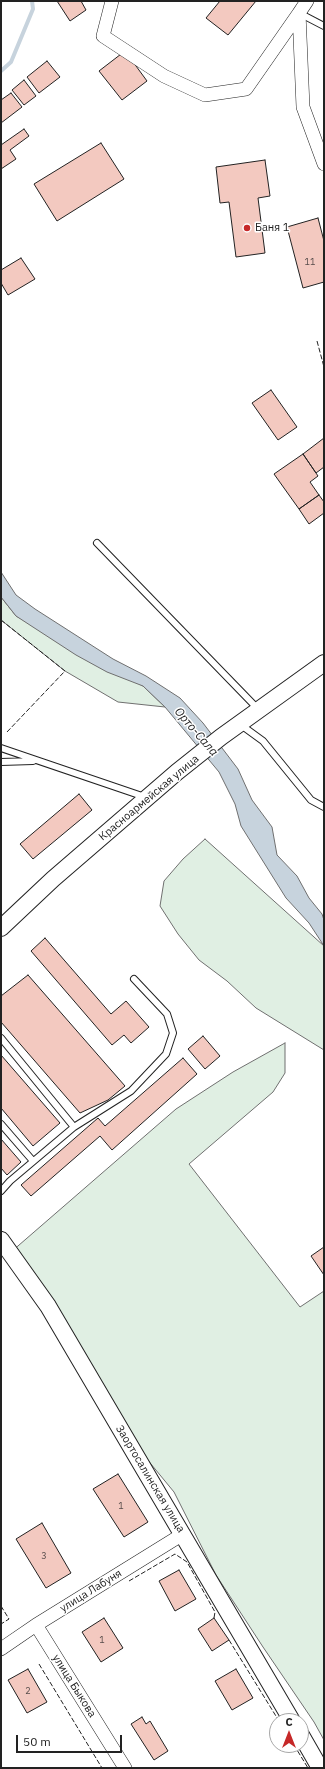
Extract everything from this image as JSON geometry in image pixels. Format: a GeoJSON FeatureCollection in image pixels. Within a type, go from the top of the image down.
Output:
{"type":"FeatureCollection","features":[{"type":"Feature","properties":{"kind":"street"},"geometry":{"type":"LineString","coordinates":[[112,1],[103,36],[164,76],[205,95],[246,89],[307,1]]}},
{"type":"Feature","properties":{"kind":"street"},"geometry":{"type":"LineString","coordinates":[[299,13],[303,107],[324,164]]}},
{"type":"Feature","properties":{"kind":"street","name":"Красноармейская улица"},"geometry":{"type":"LineString","coordinates":[[1,928],[53,879],[188,764],[221,737],[324,663]]}},
{"type":"Feature","properties":{"kind":"street","name":"Заортосалинская улица"},"geometry":{"type":"LineString","coordinates":[[1,1240],[48,1306],[287,1713]]}},
{"type":"Feature","properties":{"kind":"street","name":"улица Лабуня"},"geometry":{"type":"LineString","coordinates":[[1,1649],[36,1625],[182,1534]]}},
{"type":"Feature","properties":{"kind":"street","name":"улица Быкова"},"geometry":{"type":"LineString","coordinates":[[36,1625],[125,1768]]}},
{"type":"Feature","properties":{"kind":"street"},"geometry":{"type":"LineString","coordinates":[[309,1749],[320,1768]]}},
{"type":"Feature","properties":{"kind":"lane"},"geometry":{"type":"LineString","coordinates":[[299,13],[324,26]]}},
{"type":"Feature","properties":{"kind":"lane"},"geometry":{"type":"LineString","coordinates":[[97,543],[259,710]]}},
{"type":"Feature","properties":{"kind":"lane"},"geometry":{"type":"LineString","coordinates":[[240,724],[263,741],[311,800],[324,807]]}},
{"type":"Feature","properties":{"kind":"lane"},"geometry":{"type":"LineString","coordinates":[[1,748],[147,798]]}},
{"type":"Feature","properties":{"kind":"lane"},"geometry":{"type":"LineString","coordinates":[[1,762],[38,761]]}},
{"type":"Feature","properties":{"kind":"lane"},"geometry":{"type":"LineString","coordinates":[[1,1191],[10,1180],[74,1127],[131,1091],[166,1054],[173,1033],[167,1014],[134,979]]}},
{"type":"Feature","properties":{"kind":"lane"},"geometry":{"type":"LineString","coordinates":[[1,1038],[74,1127]]}},
{"type":"Feature","properties":{"kind":"lane"},"geometry":{"type":"LineString","coordinates":[[1,1124],[33,1161]]}},
{"type":"Feature","properties":{"kind":"green space"},"geometry":{"type":"Polygon","coordinates":[[[1,597],[16,616],[143,686],[165,707],[118,702],[65,671],[1,620],[1,597]]]}},
{"type":"Feature","properties":{"kind":"green space"},"geometry":{"type":"Polygon","coordinates":[[[205,839],[324,946],[324,1050],[256,1008],[227,981],[199,960],[178,934],[160,906],[164,881],[183,859],[205,839]]]}},
{"type":"Feature","properties":{"kind":"green space"},"geometry":{"type":"Polygon","coordinates":[[[285,1043],[285,1073],[273,1092],[189,1164],[300,1307],[324,1291],[324,1740],[309,1713],[263,1647],[216,1575],[174,1492],[118,1424],[11,1252],[176,1109],[233,1072],[285,1043]]]}},
{"type":"Feature","properties":{"kind":"water","name":"Орто-Сала"},"geometry":{"type":"Polygon","coordinates":[[[1,572],[16,595],[35,609],[113,659],[146,676],[180,698],[203,723],[238,769],[252,800],[272,827],[277,855],[297,876],[309,898],[322,914],[324,920],[324,946],[309,923],[286,898],[241,826],[235,804],[219,772],[165,707],[143,686],[107,672],[76,655],[16,616],[1,597],[1,572]]]}},
{"type":"Feature","properties":{"kind":"building"},"geometry":{"type":"Polygon","coordinates":[[[57,1],[81,1],[86,10],[70,21],[57,1]]]}},
{"type":"Feature","properties":{"kind":"building"},"geometry":{"type":"Polygon","coordinates":[[[220,1],[256,1],[228,35],[206,18],[220,1]]]}},
{"type":"Feature","properties":{"kind":"building"},"geometry":{"type":"Polygon","coordinates":[[[125,51],[147,81],[122,100],[99,71],[125,51]]]}},
{"type":"Feature","properties":{"kind":"building"},"geometry":{"type":"Polygon","coordinates":[[[47,61],[60,77],[39,93],[27,77],[47,61]]]}},
{"type":"Feature","properties":{"kind":"building"},"geometry":{"type":"Polygon","coordinates":[[[24,80],[36,96],[24,105],[12,90],[24,80]]]}},
{"type":"Feature","properties":{"kind":"building"},"geometry":{"type":"Polygon","coordinates":[[[11,93],[22,107],[1,123],[1,100],[11,93]]]}},
{"type":"Feature","properties":{"kind":"building"},"geometry":{"type":"Polygon","coordinates":[[[24,129],[29,136],[10,150],[16,159],[1,169],[1,145],[24,129]]]}},
{"type":"Feature","properties":{"kind":"building"},"geometry":{"type":"Polygon","coordinates":[[[101,143],[124,179],[57,221],[34,184],[101,143]]]}},
{"type":"Feature","properties":{"kind":"building","name":"Баня 1"},"geometry":{"type":"Polygon","coordinates":[[[265,160],[270,196],[258,198],[265,253],[236,257],[229,202],[220,203],[216,167],[265,160]]]}},
{"type":"Feature","properties":{"kind":"building"},"geometry":{"type":"Polygon","coordinates":[[[318,218],[324,241],[324,282],[303,288],[287,227],[318,218]]]}},
{"type":"Feature","properties":{"kind":"building"},"geometry":{"type":"Polygon","coordinates":[[[21,258],[35,279],[8,295],[1,283],[1,270],[21,258]]]}},
{"type":"Feature","properties":{"kind":"building"},"geometry":{"type":"Polygon","coordinates":[[[271,390],[297,427],[278,440],[252,403],[271,390]]]}},
{"type":"Feature","properties":{"kind":"building"},"geometry":{"type":"Polygon","coordinates":[[[324,438],[324,467],[316,473],[303,454],[324,438]]]}},
{"type":"Feature","properties":{"kind":"building"},"geometry":{"type":"Polygon","coordinates":[[[303,454],[318,476],[310,482],[319,495],[299,509],[274,474],[303,454]]]}},
{"type":"Feature","properties":{"kind":"building"},"geometry":{"type":"Polygon","coordinates":[[[319,495],[324,502],[324,513],[309,524],[299,509],[319,495]]]}},
{"type":"Feature","properties":{"kind":"building"},"geometry":{"type":"Polygon","coordinates":[[[79,794],[92,810],[33,859],[20,844],[79,794]]]}},
{"type":"Feature","properties":{"kind":"building"},"geometry":{"type":"Polygon","coordinates":[[[45,938],[111,1014],[126,1001],[149,1027],[131,1043],[124,1035],[112,1045],[31,951],[45,938]]]}},
{"type":"Feature","properties":{"kind":"building"},"geometry":{"type":"Polygon","coordinates":[[[28,975],[125,1086],[108,1100],[80,1113],[1,1022],[1,996],[28,975]]]}},
{"type":"Feature","properties":{"kind":"building"},"geometry":{"type":"Polygon","coordinates":[[[203,1036],[220,1056],[205,1069],[188,1049],[203,1036]]]}},
{"type":"Feature","properties":{"kind":"building"},"geometry":{"type":"Polygon","coordinates":[[[1,1055],[60,1123],[33,1146],[1,1108],[1,1055]]]}},
{"type":"Feature","properties":{"kind":"building"},"geometry":{"type":"Polygon","coordinates":[[[183,1058],[197,1074],[112,1150],[100,1136],[31,1196],[21,1185],[98,1118],[105,1126],[183,1058]]]}},
{"type":"Feature","properties":{"kind":"building"},"geometry":{"type":"Polygon","coordinates":[[[1,1139],[21,1162],[7,1175],[1,1168],[1,1139]]]}},
{"type":"Feature","properties":{"kind":"building"},"geometry":{"type":"Polygon","coordinates":[[[324,1247],[324,1275],[311,1256],[324,1247]]]}},
{"type":"Feature","properties":{"kind":"building"},"geometry":{"type":"Polygon","coordinates":[[[118,1474],[148,1522],[124,1537],[93,1489],[118,1474]]]}},
{"type":"Feature","properties":{"kind":"building"},"geometry":{"type":"Polygon","coordinates":[[[42,1523],[71,1573],[46,1588],[16,1539],[42,1523]]]}},
{"type":"Feature","properties":{"kind":"building"},"geometry":{"type":"Polygon","coordinates":[[[179,1570],[196,1599],[175,1611],[159,1581],[179,1570]]]}},
{"type":"Feature","properties":{"kind":"building"},"geometry":{"type":"Polygon","coordinates":[[[104,1618],[123,1648],[101,1662],[82,1632],[104,1618]]]}},
{"type":"Feature","properties":{"kind":"building"},"geometry":{"type":"Polygon","coordinates":[[[214,1618],[229,1640],[212,1651],[198,1629],[214,1618]]]}},
{"type":"Feature","properties":{"kind":"building"},"geometry":{"type":"Polygon","coordinates":[[[28,1669],[47,1702],[27,1713],[8,1680],[28,1669]]]}},
{"type":"Feature","properties":{"kind":"building"},"geometry":{"type":"Polygon","coordinates":[[[236,1669],[253,1698],[232,1710],[215,1681],[236,1669]]]}},
{"type":"Feature","properties":{"kind":"building"},"geometry":{"type":"Polygon","coordinates":[[[142,1717],[146,1724],[150,1721],[168,1751],[154,1760],[131,1724],[142,1717]]]}},
{"type":"Feature","properties":{"kind":"waterway"},"geometry":{"type":"LineString","coordinates":[[1,71],[11,62],[33,9],[32,1]]}},
{"type":"Feature","properties":{"kind":"fence"},"geometry":{"type":"LineString","coordinates":[[317,341],[324,367]]}},
{"type":"Feature","properties":{"kind":"fence"},"geometry":{"type":"LineString","coordinates":[[1,620],[65,671],[7,732]]}},
{"type":"Feature","properties":{"kind":"fence"},"geometry":{"type":"LineString","coordinates":[[129,1581],[175,1554],[187,1562],[215,1612],[214,1618]]}},
{"type":"Feature","properties":{"kind":"fence"},"geometry":{"type":"LineString","coordinates":[[1,1606],[9,1619],[1,1624]]}},
{"type":"Feature","properties":{"kind":"fence"},"geometry":{"type":"LineString","coordinates":[[229,1640],[274,1713]]}},
{"type":"Feature","properties":{"kind":"fence"},"geometry":{"type":"LineString","coordinates":[[39,1664],[102,1768]]}},
{"type":"Feature","properties":{"kind":"fence"},"geometry":{"type":"LineString","coordinates":[[299,1753],[308,1768]]}},
{"type":"Feature","properties":{"kind":"place","name":"Баня 1"},"geometry":{"type":"Point","coordinates":[247,228]}}]}
